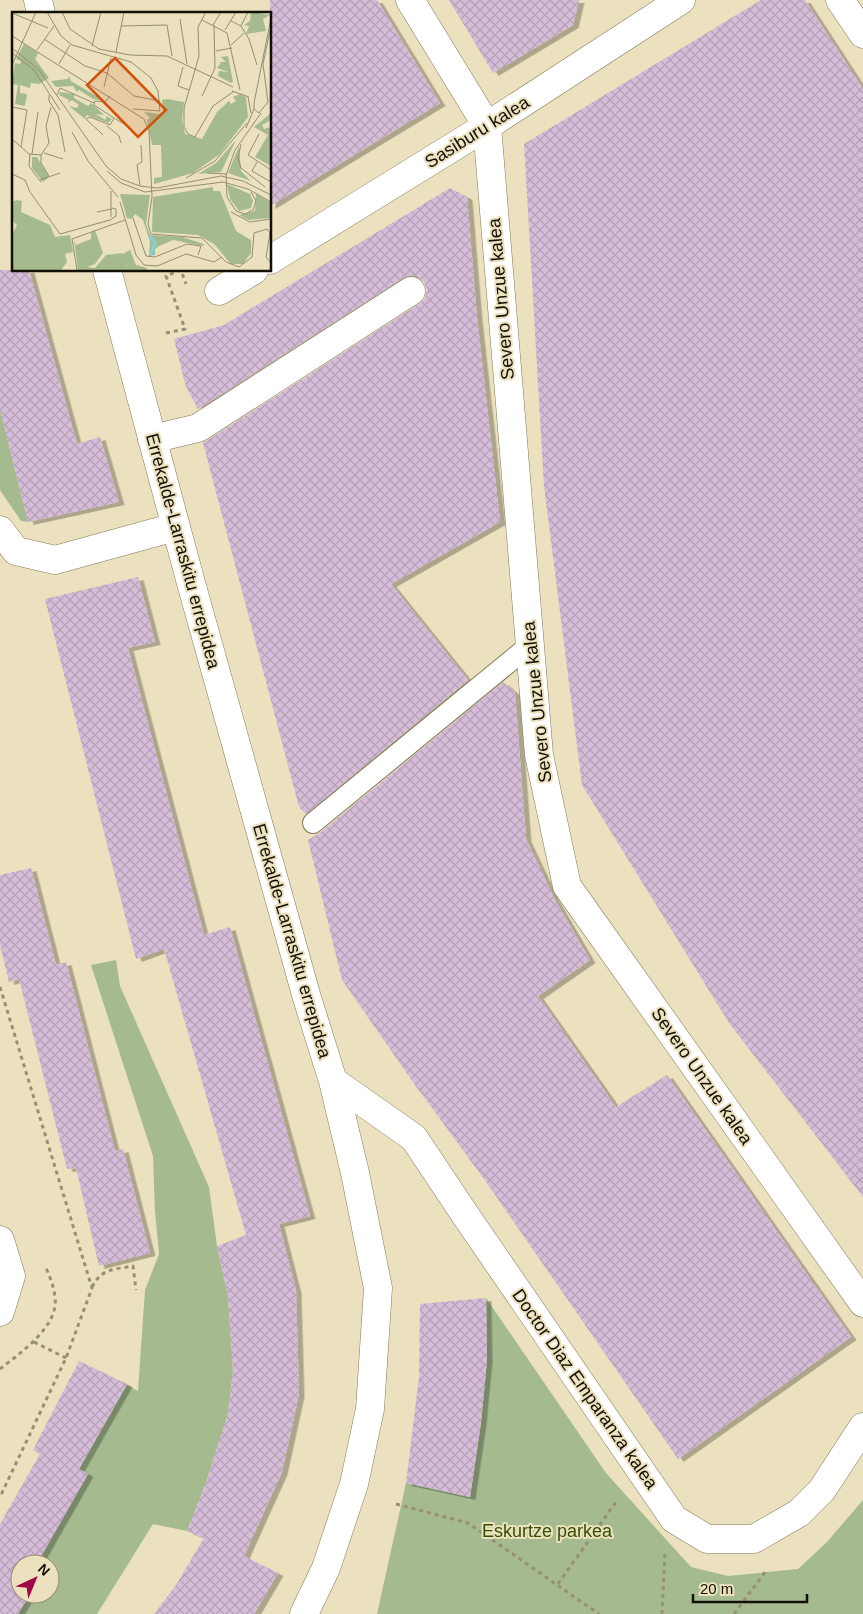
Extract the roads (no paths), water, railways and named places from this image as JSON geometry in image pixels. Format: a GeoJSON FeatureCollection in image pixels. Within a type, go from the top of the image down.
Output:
{"type":"FeatureCollection","features":[{"type":"Feature","properties":{"kind":"street"},"geometry":{"type":"LineString","coordinates":[[410,0],[487,126]]}},
{"type":"Feature","properties":{"kind":"street","name":"Sasiburu kalea"},"geometry":{"type":"LineString","coordinates":[[271,259],[487,126],[681,0]]}},
{"type":"Feature","properties":{"kind":"street"},"geometry":{"type":"LineString","coordinates":[[840,0],[863,34]]}},
{"type":"Feature","properties":{"kind":"street","name":"Severo Unzue kalea"},"geometry":{"type":"LineString","coordinates":[[487,126],[539,755],[568,886],[863,1303]]}},
{"type":"Feature","properties":{"kind":"street","name":"Errekalde-Larraskitu errepidea"},"geometry":{"type":"LineString","coordinates":[[107,271],[175,527],[304,988],[333,1081],[355,1173],[378,1288],[370,1409],[354,1484],[326,1568],[304,1614]]}},
{"type":"Feature","properties":{"kind":"street"},"geometry":{"type":"LineString","coordinates":[[219,291],[252,271]]}},
{"type":"Feature","properties":{"kind":"street"},"geometry":{"type":"LineString","coordinates":[[152,439],[198,428],[411,291]]}},
{"type":"Feature","properties":{"kind":"street"},"geometry":{"type":"LineString","coordinates":[[0,530],[16,551],[55,560],[175,527]]}},
{"type":"Feature","properties":{"kind":"street","name":"Doctor Diaz Emparanza kalea"},"geometry":{"type":"LineString","coordinates":[[333,1081],[414,1138],[674,1519],[707,1539],[754,1539],[799,1513],[822,1490],[863,1427]]}},
{"type":"Feature","properties":{"kind":"street"},"geometry":{"type":"LineString","coordinates":[[0,1240],[11,1276],[0,1312]]}},
{"type":"Feature","properties":{"kind":"lane"},"geometry":{"type":"LineString","coordinates":[[313,823],[530,645]]}},
{"type":"Feature","properties":{"kind":"park label","name":"Eskurtze parkea"},"geometry":{"type":"Point","coordinates":[547,1531]}}]}
